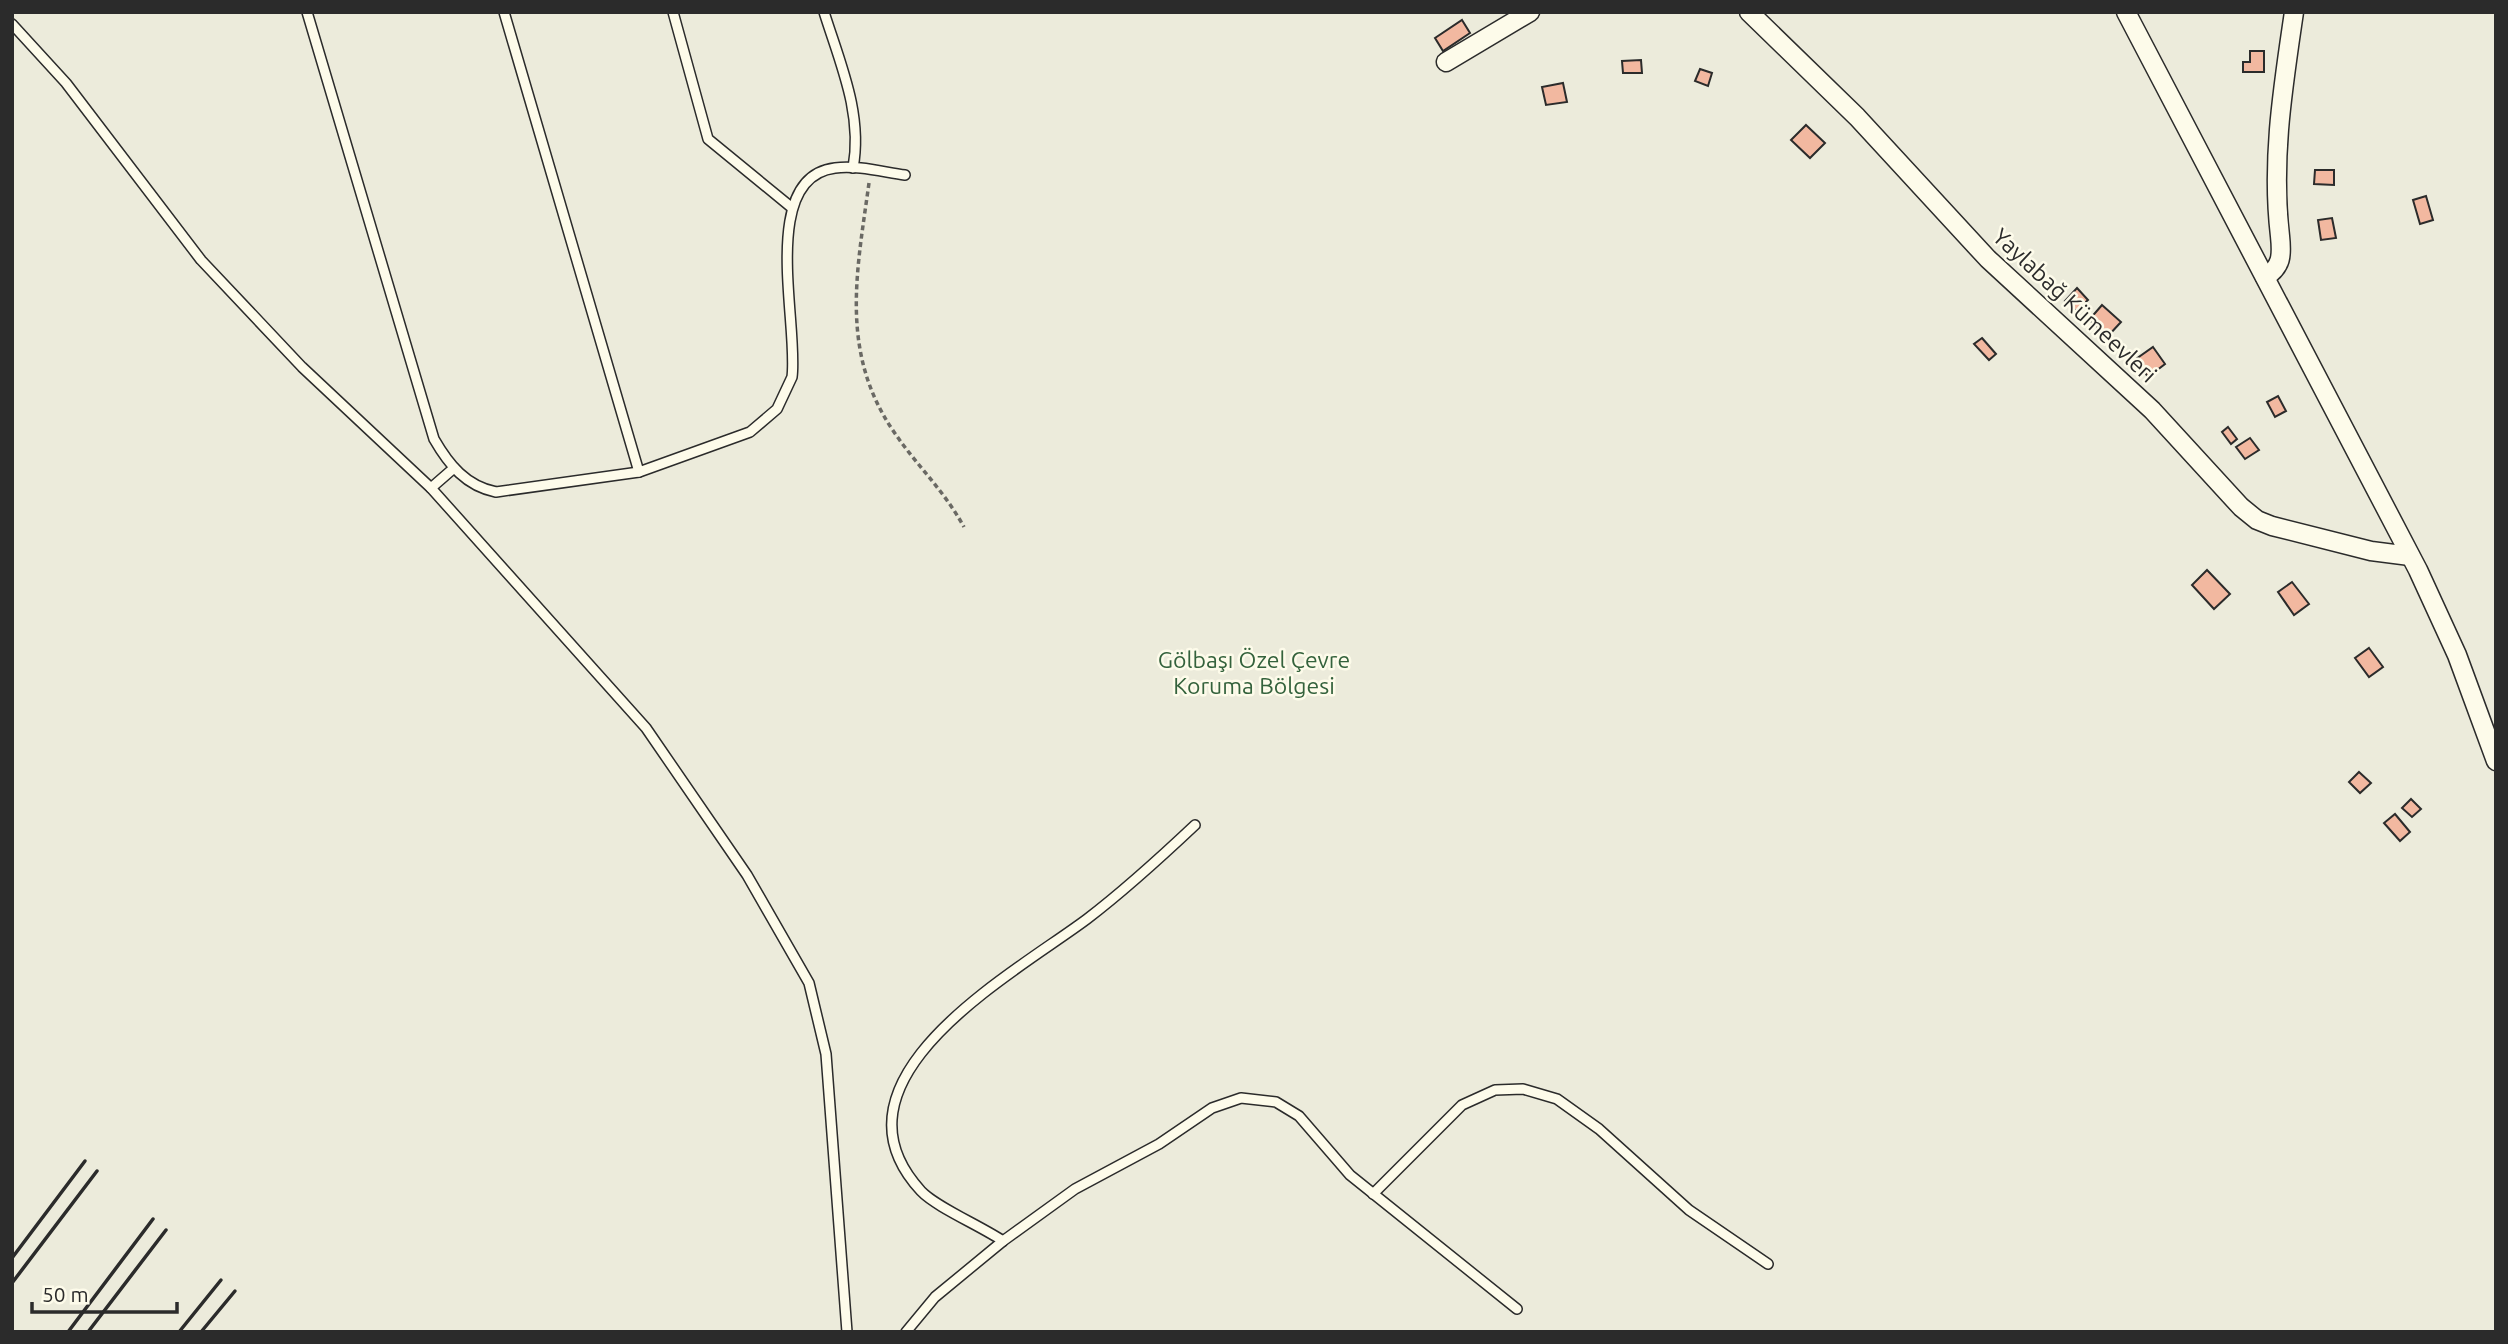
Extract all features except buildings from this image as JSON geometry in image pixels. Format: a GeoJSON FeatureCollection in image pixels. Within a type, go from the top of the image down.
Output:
{"type":"FeatureCollection","features":[{"type":"Feature","properties":{"kind":"street"},"geometry":{"type":"LineString","coordinates":[[1446,62],[1530,12]]}},
{"type":"Feature","properties":{"kind":"street","name":"Yaylabağ Kümeevleri"},"geometry":{"type":"LineString","coordinates":[[1749,12],[1857,117],[1988,259],[2152,410],[2241,507],[2257,520],[2272,526],[2371,551],[2410,555]]}},
{"type":"Feature","properties":{"kind":"street"},"geometry":{"type":"LineString","coordinates":[[2126,12],[2410,555],[2458,655],[2496,761]]}},
{"type":"Feature","properties":{"kind":"street"},"geometry":{"type":"LineString","coordinates":[[2264,277],[2278,266],[2282,251],[2276,159],[2294,12]]}},
{"type":"Feature","properties":{"kind":"lane"},"geometry":{"type":"LineString","coordinates":[[307,12],[434,439],[454,468],[475,485],[496,492],[639,472],[750,432],[769,419],[784,400],[794,365],[787,230],[796,196],[811,178],[833,168],[905,175]]}},
{"type":"Feature","properties":{"kind":"lane"},"geometry":{"type":"LineString","coordinates":[[504,12],[639,472]]}},
{"type":"Feature","properties":{"kind":"lane"},"geometry":{"type":"LineString","coordinates":[[673,12],[708,139],[791,207]]}},
{"type":"Feature","properties":{"kind":"lane"},"geometry":{"type":"LineString","coordinates":[[824,12],[855,116],[856,150],[853,168]]}},
{"type":"Feature","properties":{"kind":"lane"},"geometry":{"type":"LineString","coordinates":[[12,24],[66,83],[201,260],[302,367],[431,488],[646,728],[747,875],[809,983],[826,1054],[847,1332]]}},
{"type":"Feature","properties":{"kind":"lane"},"geometry":{"type":"LineString","coordinates":[[431,488],[454,468]]}},
{"type":"Feature","properties":{"kind":"lane"},"geometry":{"type":"LineString","coordinates":[[1003,1241],[975,1222],[930,1200],[920,1190],[905,1167],[895,1140],[895,1098],[922,1053],[957,1013],[1087,919],[1195,825]]}},
{"type":"Feature","properties":{"kind":"lane"},"geometry":{"type":"LineString","coordinates":[[1373,1194],[1462,1105],[1495,1090],[1523,1089],[1557,1099],[1600,1129],[1689,1210],[1768,1264]]}},
{"type":"Feature","properties":{"kind":"lane"},"geometry":{"type":"LineString","coordinates":[[906,1332],[934,1297],[1003,1241],[1075,1189],[1159,1144],[1212,1108],[1241,1098],[1276,1102],[1299,1115],[1350,1175],[1517,1309]]}},
{"type":"Feature","properties":{"kind":"path"},"geometry":{"type":"LineString","coordinates":[[871,170],[855,278],[856,324],[864,369],[892,430],[934,480],[964,527]]}},
{"type":"Feature","properties":{"kind":"green space","name":"Gölbaşı Özel Çevre Koruma Bölgesi"},"geometry":{"type":"Polygon","coordinates":[[[12,12],[2496,12],[2496,1332],[12,1332],[12,12]]]}},
{"type":"Feature","properties":{"kind":"wall"},"geometry":{"type":"LineString","coordinates":[[12,1258],[85,1161]]}},
{"type":"Feature","properties":{"kind":"wall"},"geometry":{"type":"LineString","coordinates":[[12,1283],[97,1171]]}},
{"type":"Feature","properties":{"kind":"wall"},"geometry":{"type":"LineString","coordinates":[[68,1332],[153,1219]]}},
{"type":"Feature","properties":{"kind":"wall"},"geometry":{"type":"LineString","coordinates":[[88,1332],[166,1230]]}},
{"type":"Feature","properties":{"kind":"wall"},"geometry":{"type":"LineString","coordinates":[[179,1332],[221,1280]]}},
{"type":"Feature","properties":{"kind":"wall"},"geometry":{"type":"LineString","coordinates":[[201,1332],[235,1291]]}}]}
